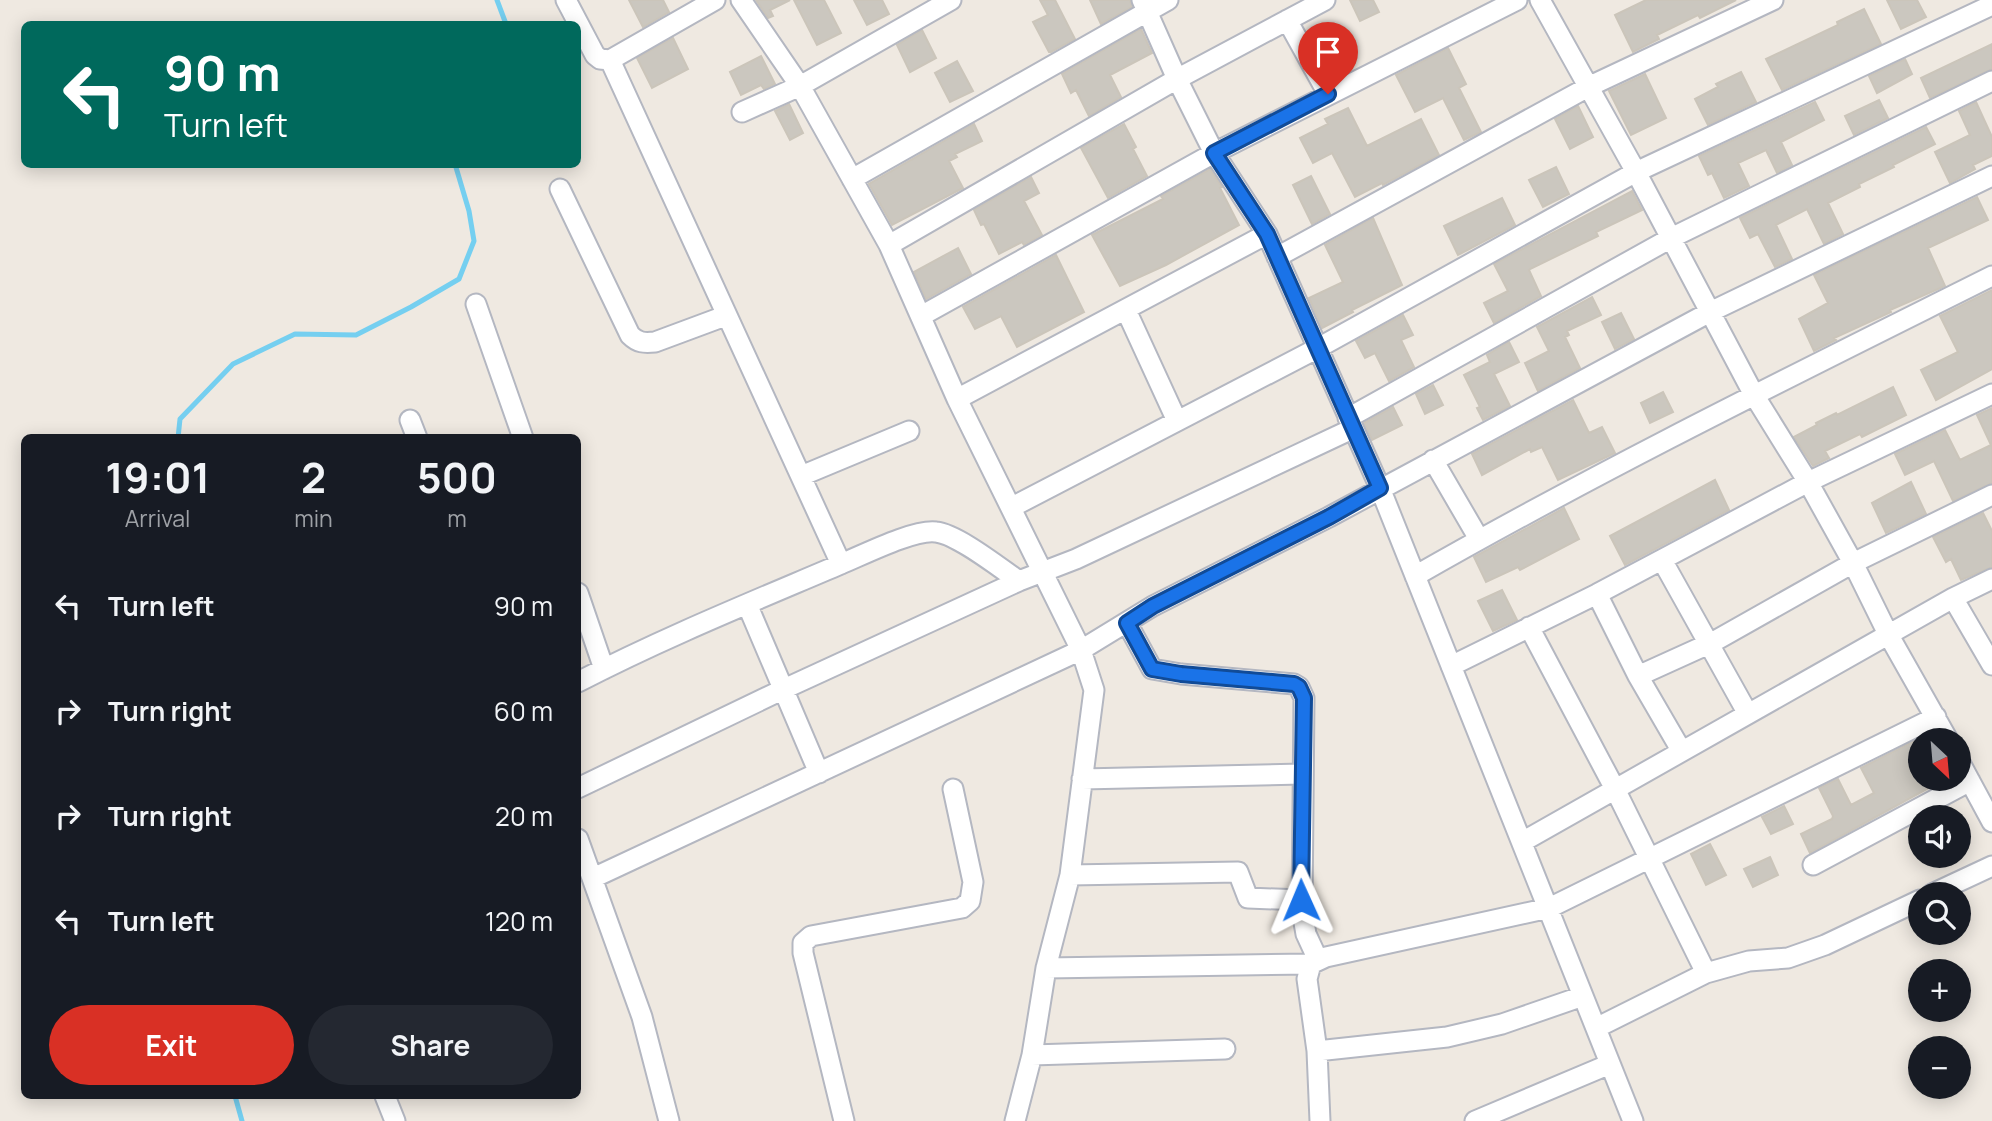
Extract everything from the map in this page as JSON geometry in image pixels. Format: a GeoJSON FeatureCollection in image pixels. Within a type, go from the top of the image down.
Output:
{"type":"FeatureCollection","features":[{"type":"Feature","properties":{"kind":"street"},"geometry":{"type":"LineString","coordinates":[[566,0],[577,21]]}},
{"type":"Feature","properties":{"kind":"street"},"geometry":{"type":"LineString","coordinates":[[581,28],[595,55],[600,59],[610,60],[715,0]]}},
{"type":"Feature","properties":{"kind":"street"},"geometry":{"type":"LineString","coordinates":[[741,0],[800,86],[889,245],[957,399],[1081,650],[1094,690],[1070,876],[1046,968],[1032,1055],[1015,1121]]}},
{"type":"Feature","properties":{"kind":"street"},"geometry":{"type":"LineString","coordinates":[[742,112],[800,86],[951,0]]}},
{"type":"Feature","properties":{"kind":"street"},"geometry":{"type":"LineString","coordinates":[[852,179],[1145,6],[1168,0]]}},
{"type":"Feature","properties":{"kind":"street"},"geometry":{"type":"LineString","coordinates":[[889,245],[1177,79],[1325,0]]}},
{"type":"Feature","properties":{"kind":"street"},"geometry":{"type":"LineString","coordinates":[[921,316],[1214,153],[1517,0]]}},
{"type":"Feature","properties":{"kind":"street"},"geometry":{"type":"LineString","coordinates":[[1540,0],[1590,86],[1754,395],[1808,482],[1888,634],[1942,728]]}},
{"type":"Feature","properties":{"kind":"street"},"geometry":{"type":"LineString","coordinates":[[1277,257],[1590,86],[1773,0]]}},
{"type":"Feature","properties":{"kind":"street"},"geometry":{"type":"LineString","coordinates":[[1012,507],[1318,348],[1636,172],[1992,5]]}},
{"type":"Feature","properties":{"kind":"street"},"geometry":{"type":"LineString","coordinates":[[1145,6],[1214,153],[1267,234],[1380,488],[1633,1121]]}},
{"type":"Feature","properties":{"kind":"street"},"geometry":{"type":"LineString","coordinates":[[1287,20],[1328,94]]}},
{"type":"Feature","properties":{"kind":"street"},"geometry":{"type":"LineString","coordinates":[[610,60],[725,316],[841,564]]}},
{"type":"Feature","properties":{"kind":"street"},"geometry":{"type":"LineString","coordinates":[[581,788],[784,689],[1018,581],[1084,555],[1350,424],[1671,239],[1992,81]]}},
{"type":"Feature","properties":{"kind":"street"},"geometry":{"type":"LineString","coordinates":[[593,878],[1081,650],[1153,606],[1329,517],[1710,312],[1992,176]]}},
{"type":"Feature","properties":{"kind":"street"},"geometry":{"type":"LineString","coordinates":[[560,189],[630,335],[636,341],[644,344],[655,342],[725,316]]}},
{"type":"Feature","properties":{"kind":"street"},"geometry":{"type":"LineString","coordinates":[[957,399],[1267,234]]}},
{"type":"Feature","properties":{"kind":"street"},"geometry":{"type":"LineString","coordinates":[[1421,588],[1479,540],[1754,395],[1992,276]]}},
{"type":"Feature","properties":{"kind":"street"},"geometry":{"type":"LineString","coordinates":[[476,304],[522,434]]}},
{"type":"Feature","properties":{"kind":"street"},"geometry":{"type":"LineString","coordinates":[[1126,310],[1177,421]]}},
{"type":"Feature","properties":{"kind":"street"},"geometry":{"type":"LineString","coordinates":[[1451,666],[1597,594],[1808,482],[1992,394]]}},
{"type":"Feature","properties":{"kind":"street"},"geometry":{"type":"LineString","coordinates":[[801,476],[909,431]]}},
{"type":"Feature","properties":{"kind":"street"},"geometry":{"type":"LineString","coordinates":[[1433,460],[1479,540]]}},
{"type":"Feature","properties":{"kind":"street"},"geometry":{"type":"LineString","coordinates":[[1638,676],[1709,643],[1853,563],[1992,495]]}},
{"type":"Feature","properties":{"kind":"street"},"geometry":{"type":"LineString","coordinates":[[581,680],[747,604],[881,547],[921,533],[935,531],[964,544],[1018,581]]}},
{"type":"Feature","properties":{"kind":"street"},"geometry":{"type":"LineString","coordinates":[[1662,560],[1748,714]]}},
{"type":"Feature","properties":{"kind":"street"},"geometry":{"type":"LineString","coordinates":[[1522,842],[1888,634],[1992,579]]}},
{"type":"Feature","properties":{"kind":"street"},"geometry":{"type":"LineString","coordinates":[[1597,594],[1638,676],[1681,750]]}},
{"type":"Feature","properties":{"kind":"street"},"geometry":{"type":"LineString","coordinates":[[1953,598],[1992,665]]}},
{"type":"Feature","properties":{"kind":"street"},"geometry":{"type":"LineString","coordinates":[[581,602],[604,669]]}},
{"type":"Feature","properties":{"kind":"street"},"geometry":{"type":"LineString","coordinates":[[747,604],[819,773]]}},
{"type":"Feature","properties":{"kind":"street"},"geometry":{"type":"LineString","coordinates":[[1130,621],[1152,669],[1294,684],[1299,687],[1304,698],[1301,905],[1315,962],[1307,979],[1317,1051],[1320,1121]]}},
{"type":"Feature","properties":{"kind":"street"},"geometry":{"type":"LineString","coordinates":[[1529,627],[1651,859],[1706,973]]}},
{"type":"Feature","properties":{"kind":"street"},"geometry":{"type":"LineString","coordinates":[[1046,968],[1315,962],[1549,908],[1936,717]]}},
{"type":"Feature","properties":{"kind":"street"},"geometry":{"type":"LineString","coordinates":[[1082,779],[1302,774]]}},
{"type":"Feature","properties":{"kind":"street"},"geometry":{"type":"LineString","coordinates":[[1971,782],[1992,822]]}},
{"type":"Feature","properties":{"kind":"street"},"geometry":{"type":"LineString","coordinates":[[841,1120],[803,943],[811,936],[962,908],[970,901],[973,882],[953,789]]}},
{"type":"Feature","properties":{"kind":"street"},"geometry":{"type":"LineString","coordinates":[[1813,865],[1950,791]]}},
{"type":"Feature","properties":{"kind":"street"},"geometry":{"type":"LineString","coordinates":[[581,847],[642,1017],[669,1121]]}},
{"type":"Feature","properties":{"kind":"street"},"geometry":{"type":"LineString","coordinates":[[1958,882],[1992,866]]}},
{"type":"Feature","properties":{"kind":"street"},"geometry":{"type":"LineString","coordinates":[[1070,876],[1238,872],[1248,898],[1301,905]]}},
{"type":"Feature","properties":{"kind":"street"},"geometry":{"type":"LineString","coordinates":[[1597,1028],[1706,973],[1749,961],[1788,958],[1825,945],[1908,906]]}},
{"type":"Feature","properties":{"kind":"street"},"geometry":{"type":"LineString","coordinates":[[1317,1051],[1447,1037],[1502,1024],[1583,996]]}},
{"type":"Feature","properties":{"kind":"street"},"geometry":{"type":"LineString","coordinates":[[1032,1055],[1225,1049]]}},
{"type":"Feature","properties":{"kind":"street"},"geometry":{"type":"LineString","coordinates":[[1475,1121],[1611,1064]]}},
{"type":"Feature","properties":{"kind":"street"},"geometry":{"type":"LineString","coordinates":[[386,1099],[395,1121]]}},
{"type":"Feature","properties":{"kind":"building"},"geometry":{"type":"Polygon","coordinates":[[[629,0],[663,0],[669,12],[643,27],[629,0]]]}},
{"type":"Feature","properties":{"kind":"building"},"geometry":{"type":"Polygon","coordinates":[[[756,0],[790,0],[770,10],[773,16],[768,18],[756,0]]]}},
{"type":"Feature","properties":{"kind":"building"},"geometry":{"type":"Polygon","coordinates":[[[794,0],[824,0],[841,33],[817,45],[794,0]]]}},
{"type":"Feature","properties":{"kind":"building"},"geometry":{"type":"Polygon","coordinates":[[[854,0],[882,0],[889,14],[867,25],[854,0]]]}},
{"type":"Feature","properties":{"kind":"building"},"geometry":{"type":"Polygon","coordinates":[[[1040,0],[1055,0],[1075,39],[1051,52],[1033,22],[1048,15],[1040,0]]]}},
{"type":"Feature","properties":{"kind":"building"},"geometry":{"type":"Polygon","coordinates":[[[1090,0],[1130,0],[1132,7],[1101,24],[1090,0]]]}},
{"type":"Feature","properties":{"kind":"building"},"geometry":{"type":"Polygon","coordinates":[[[1350,0],[1373,0],[1379,12],[1360,21],[1350,0]]]}},
{"type":"Feature","properties":{"kind":"building"},"geometry":{"type":"Polygon","coordinates":[[[1646,0],[1736,0],[1657,35],[1659,39],[1633,52],[1615,15],[1646,0]]]}},
{"type":"Feature","properties":{"kind":"building"},"geometry":{"type":"Polygon","coordinates":[[[1887,0],[1917,0],[1926,17],[1901,29],[1887,0]]]}},
{"type":"Feature","properties":{"kind":"building"},"geometry":{"type":"Polygon","coordinates":[[[1864,9],[1881,44],[1782,90],[1766,59],[1838,25],[1837,22],[1864,9]]]}},
{"type":"Feature","properties":{"kind":"building"},"geometry":{"type":"Polygon","coordinates":[[[1141,29],[1152,53],[1110,75],[1121,97],[1089,116],[1076,90],[1071,93],[1062,74],[1141,29]]]}},
{"type":"Feature","properties":{"kind":"building"},"geometry":{"type":"Polygon","coordinates":[[[922,30],[936,58],[910,72],[897,45],[922,30]]]}},
{"type":"Feature","properties":{"kind":"building"},"geometry":{"type":"Polygon","coordinates":[[[673,38],[688,69],[652,88],[637,58],[673,38]]]}},
{"type":"Feature","properties":{"kind":"building"},"geometry":{"type":"Polygon","coordinates":[[[1992,44],[1992,69],[1930,98],[1921,78],[1992,44]]]}},
{"type":"Feature","properties":{"kind":"building"},"geometry":{"type":"Polygon","coordinates":[[[1448,48],[1466,84],[1459,88],[1481,132],[1464,140],[1443,98],[1415,112],[1396,75],[1448,48]]]}},
{"type":"Feature","properties":{"kind":"building"},"geometry":{"type":"Polygon","coordinates":[[[761,56],[775,84],[764,89],[761,85],[741,95],[730,72],[761,56]]]}},
{"type":"Feature","properties":{"kind":"building"},"geometry":{"type":"Polygon","coordinates":[[[1905,59],[1912,74],[1877,93],[1869,76],[1905,59]]]}},
{"type":"Feature","properties":{"kind":"building"},"geometry":{"type":"Polygon","coordinates":[[[957,61],[973,91],[950,102],[935,73],[957,61]]]}},
{"type":"Feature","properties":{"kind":"building"},"geometry":{"type":"Polygon","coordinates":[[[1741,72],[1756,102],[1708,125],[1695,99],[1718,87],[1716,84],[1741,72]]]}},
{"type":"Feature","properties":{"kind":"building"},"geometry":{"type":"Polygon","coordinates":[[[1645,74],[1666,118],[1631,135],[1609,91],[1645,74]]]}},
{"type":"Feature","properties":{"kind":"building"},"geometry":{"type":"Polygon","coordinates":[[[1879,100],[1888,118],[1854,135],[1845,116],[1879,100]]]}},
{"type":"Feature","properties":{"kind":"building"},"geometry":{"type":"Polygon","coordinates":[[[1815,102],[1824,120],[1781,142],[1792,165],[1777,173],[1766,150],[1738,163],[1749,186],[1724,198],[1712,173],[1708,175],[1699,156],[1815,102]]]}},
{"type":"Feature","properties":{"kind":"building"},"geometry":{"type":"Polygon","coordinates":[[[1976,102],[1992,137],[1992,156],[1973,165],[1975,169],[1950,183],[1935,152],[1970,135],[1959,111],[1976,102]]]}},
{"type":"Feature","properties":{"kind":"building"},"geometry":{"type":"Polygon","coordinates":[[[789,104],[803,133],[790,140],[775,111],[789,104]]]}},
{"type":"Feature","properties":{"kind":"building"},"geometry":{"type":"Polygon","coordinates":[[[1578,106],[1593,137],[1570,149],[1555,119],[1578,106]]]}},
{"type":"Feature","properties":{"kind":"building"},"geometry":{"type":"Polygon","coordinates":[[[1348,108],[1367,146],[1421,119],[1439,155],[1355,197],[1332,153],[1313,163],[1300,138],[1328,124],[1325,119],[1348,108]]]}},
{"type":"Feature","properties":{"kind":"building"},"geometry":{"type":"Polygon","coordinates":[[[974,124],[982,141],[955,154],[957,157],[949,161],[963,188],[892,225],[869,184],[974,124]]]}},
{"type":"Feature","properties":{"kind":"building"},"geometry":{"type":"Polygon","coordinates":[[[1124,124],[1147,176],[1108,198],[1081,148],[1124,124]]]}},
{"type":"Feature","properties":{"kind":"building"},"geometry":{"type":"Polygon","coordinates":[[[1926,127],[1935,144],[1828,203],[1843,234],[1824,244],[1807,209],[1776,225],[1792,259],[1775,267],[1758,234],[1750,238],[1740,218],[1926,127]]]}},
{"type":"Feature","properties":{"kind":"building"},"geometry":{"type":"Polygon","coordinates":[[[1556,167],[1569,194],[1543,207],[1529,180],[1556,167]]]}},
{"type":"Feature","properties":{"kind":"building"},"geometry":{"type":"Polygon","coordinates":[[[1210,169],[1222,187],[1220,188],[1239,225],[1166,265],[1120,286],[1092,235],[1163,199],[1161,196],[1210,169]]]}},
{"type":"Feature","properties":{"kind":"building"},"geometry":{"type":"Polygon","coordinates":[[[1311,176],[1330,214],[1312,224],[1293,185],[1311,176]]]}},
{"type":"Feature","properties":{"kind":"building"},"geometry":{"type":"Polygon","coordinates":[[[1031,177],[1039,193],[1024,201],[1042,235],[999,254],[974,210],[1031,177]]]}},
{"type":"Feature","properties":{"kind":"building"},"geometry":{"type":"Polygon","coordinates":[[[1632,191],[1642,210],[1596,232],[1598,236],[1530,269],[1541,296],[1494,323],[1484,303],[1508,291],[1494,264],[1632,191]]]}},
{"type":"Feature","properties":{"kind":"building"},"geometry":{"type":"Polygon","coordinates":[[[1977,197],[1988,220],[1928,248],[1945,286],[1890,310],[1891,312],[1834,338],[1836,340],[1814,351],[1799,319],[1828,303],[1814,275],[1977,197]]]}},
{"type":"Feature","properties":{"kind":"building"},"geometry":{"type":"Polygon","coordinates":[[[1502,198],[1515,225],[1458,255],[1444,226],[1502,198]]]}},
{"type":"Feature","properties":{"kind":"building"},"geometry":{"type":"Polygon","coordinates":[[[1373,218],[1402,285],[1322,328],[1309,298],[1343,282],[1325,245],[1373,218]]]}},
{"type":"Feature","properties":{"kind":"building"},"geometry":{"type":"Polygon","coordinates":[[[958,248],[971,274],[926,299],[914,272],[958,248]]]}},
{"type":"Feature","properties":{"kind":"building"},"geometry":{"type":"Polygon","coordinates":[[[1056,255],[1084,312],[1017,347],[1001,316],[975,329],[963,307],[1056,255]]]}},
{"type":"Feature","properties":{"kind":"building"},"geometry":{"type":"Polygon","coordinates":[[[1992,290],[1992,369],[1936,400],[1921,370],[1958,352],[1940,316],[1992,290]]]}},
{"type":"Feature","properties":{"kind":"building"},"geometry":{"type":"Polygon","coordinates":[[[1592,297],[1601,315],[1567,331],[1569,335],[1565,337],[1580,368],[1538,391],[1525,363],[1549,351],[1537,327],[1592,297]]]}},
{"type":"Feature","properties":{"kind":"building"},"geometry":{"type":"Polygon","coordinates":[[[1621,313],[1634,339],[1615,349],[1602,322],[1621,313]]]}},
{"type":"Feature","properties":{"kind":"building"},"geometry":{"type":"Polygon","coordinates":[[[1403,315],[1413,335],[1401,340],[1414,367],[1389,381],[1375,353],[1365,358],[1356,341],[1403,315]]]}},
{"type":"Feature","properties":{"kind":"building"},"geometry":{"type":"Polygon","coordinates":[[[1509,342],[1519,362],[1494,374],[1510,406],[1483,420],[1477,408],[1480,407],[1464,375],[1490,362],[1487,355],[1509,342]]]}},
{"type":"Feature","properties":{"kind":"building"},"geometry":{"type":"Polygon","coordinates":[[[1433,385],[1443,405],[1425,414],[1416,394],[1433,385]]]}},
{"type":"Feature","properties":{"kind":"building"},"geometry":{"type":"Polygon","coordinates":[[[1893,387],[1906,415],[1862,437],[1860,434],[1825,451],[1829,458],[1813,466],[1794,437],[1817,425],[1816,423],[1893,387]]]}},
{"type":"Feature","properties":{"kind":"building"},"geometry":{"type":"Polygon","coordinates":[[[1663,392],[1673,412],[1650,423],[1641,403],[1663,392]]]}},
{"type":"Feature","properties":{"kind":"building"},"geometry":{"type":"Polygon","coordinates":[[[1573,400],[1589,433],[1602,427],[1615,453],[1558,480],[1542,447],[1531,452],[1530,449],[1482,475],[1472,454],[1573,400]]]}},
{"type":"Feature","properties":{"kind":"building"},"geometry":{"type":"Polygon","coordinates":[[[1393,407],[1402,425],[1372,440],[1364,423],[1393,407]]]}},
{"type":"Feature","properties":{"kind":"building"},"geometry":{"type":"Polygon","coordinates":[[[1992,408],[1992,483],[1953,501],[1934,461],[1905,475],[1895,454],[1945,430],[1960,460],[1991,445],[1977,415],[1992,408]]]}},
{"type":"Feature","properties":{"kind":"building"},"geometry":{"type":"Polygon","coordinates":[[[1715,480],[1729,510],[1625,565],[1610,536],[1715,480]]]}},
{"type":"Feature","properties":{"kind":"building"},"geometry":{"type":"Polygon","coordinates":[[[1911,482],[1926,514],[1886,533],[1872,503],[1911,482]]]}},
{"type":"Feature","properties":{"kind":"building"},"geometry":{"type":"Polygon","coordinates":[[[1564,508],[1579,539],[1520,570],[1518,567],[1486,582],[1474,557],[1564,508]]]}},
{"type":"Feature","properties":{"kind":"building"},"geometry":{"type":"Polygon","coordinates":[[[1983,513],[1992,531],[1992,567],[1961,580],[1951,559],[1946,562],[1933,537],[1983,513]]]}},
{"type":"Feature","properties":{"kind":"building"},"geometry":{"type":"Polygon","coordinates":[[[1502,590],[1517,620],[1493,631],[1478,601],[1502,590]]]}},
{"type":"Feature","properties":{"kind":"building"},"geometry":{"type":"Polygon","coordinates":[[[1908,744],[1908,791],[1923,791],[1810,853],[1801,834],[1832,819],[1833,816],[1819,788],[1838,779],[1851,805],[1874,793],[1861,768],[1908,744]]]}},
{"type":"Feature","properties":{"kind":"building"},"geometry":{"type":"Polygon","coordinates":[[[1784,806],[1793,824],[1771,834],[1762,817],[1784,806]]]}},
{"type":"Feature","properties":{"kind":"building"},"geometry":{"type":"Polygon","coordinates":[[[1710,844],[1726,875],[1706,885],[1691,854],[1710,844]]]}},
{"type":"Feature","properties":{"kind":"building"},"geometry":{"type":"Polygon","coordinates":[[[1770,857],[1778,875],[1753,887],[1744,869],[1770,857]]]}},
{"type":"Feature","properties":{"kind":"waterway"},"geometry":{"type":"LineString","coordinates":[[497,0],[505,21]]}},
{"type":"Feature","properties":{"kind":"waterway"},"geometry":{"type":"LineString","coordinates":[[178,434],[180,419],[233,364],[295,334],[356,335],[459,279],[474,241],[469,211],[456,168]]}},
{"type":"Feature","properties":{"kind":"waterway"},"geometry":{"type":"LineString","coordinates":[[236,1099],[242,1121]]}},
{"type":"Feature","properties":{"kind":"route"},"geometry":{"type":"LineString","coordinates":[[1301,900],[1302,691],[1294,684],[1152,669],[1127,623],[1153,606],[1329,517],[1380,488],[1267,234],[1214,153],[1328,94]]}}]}
